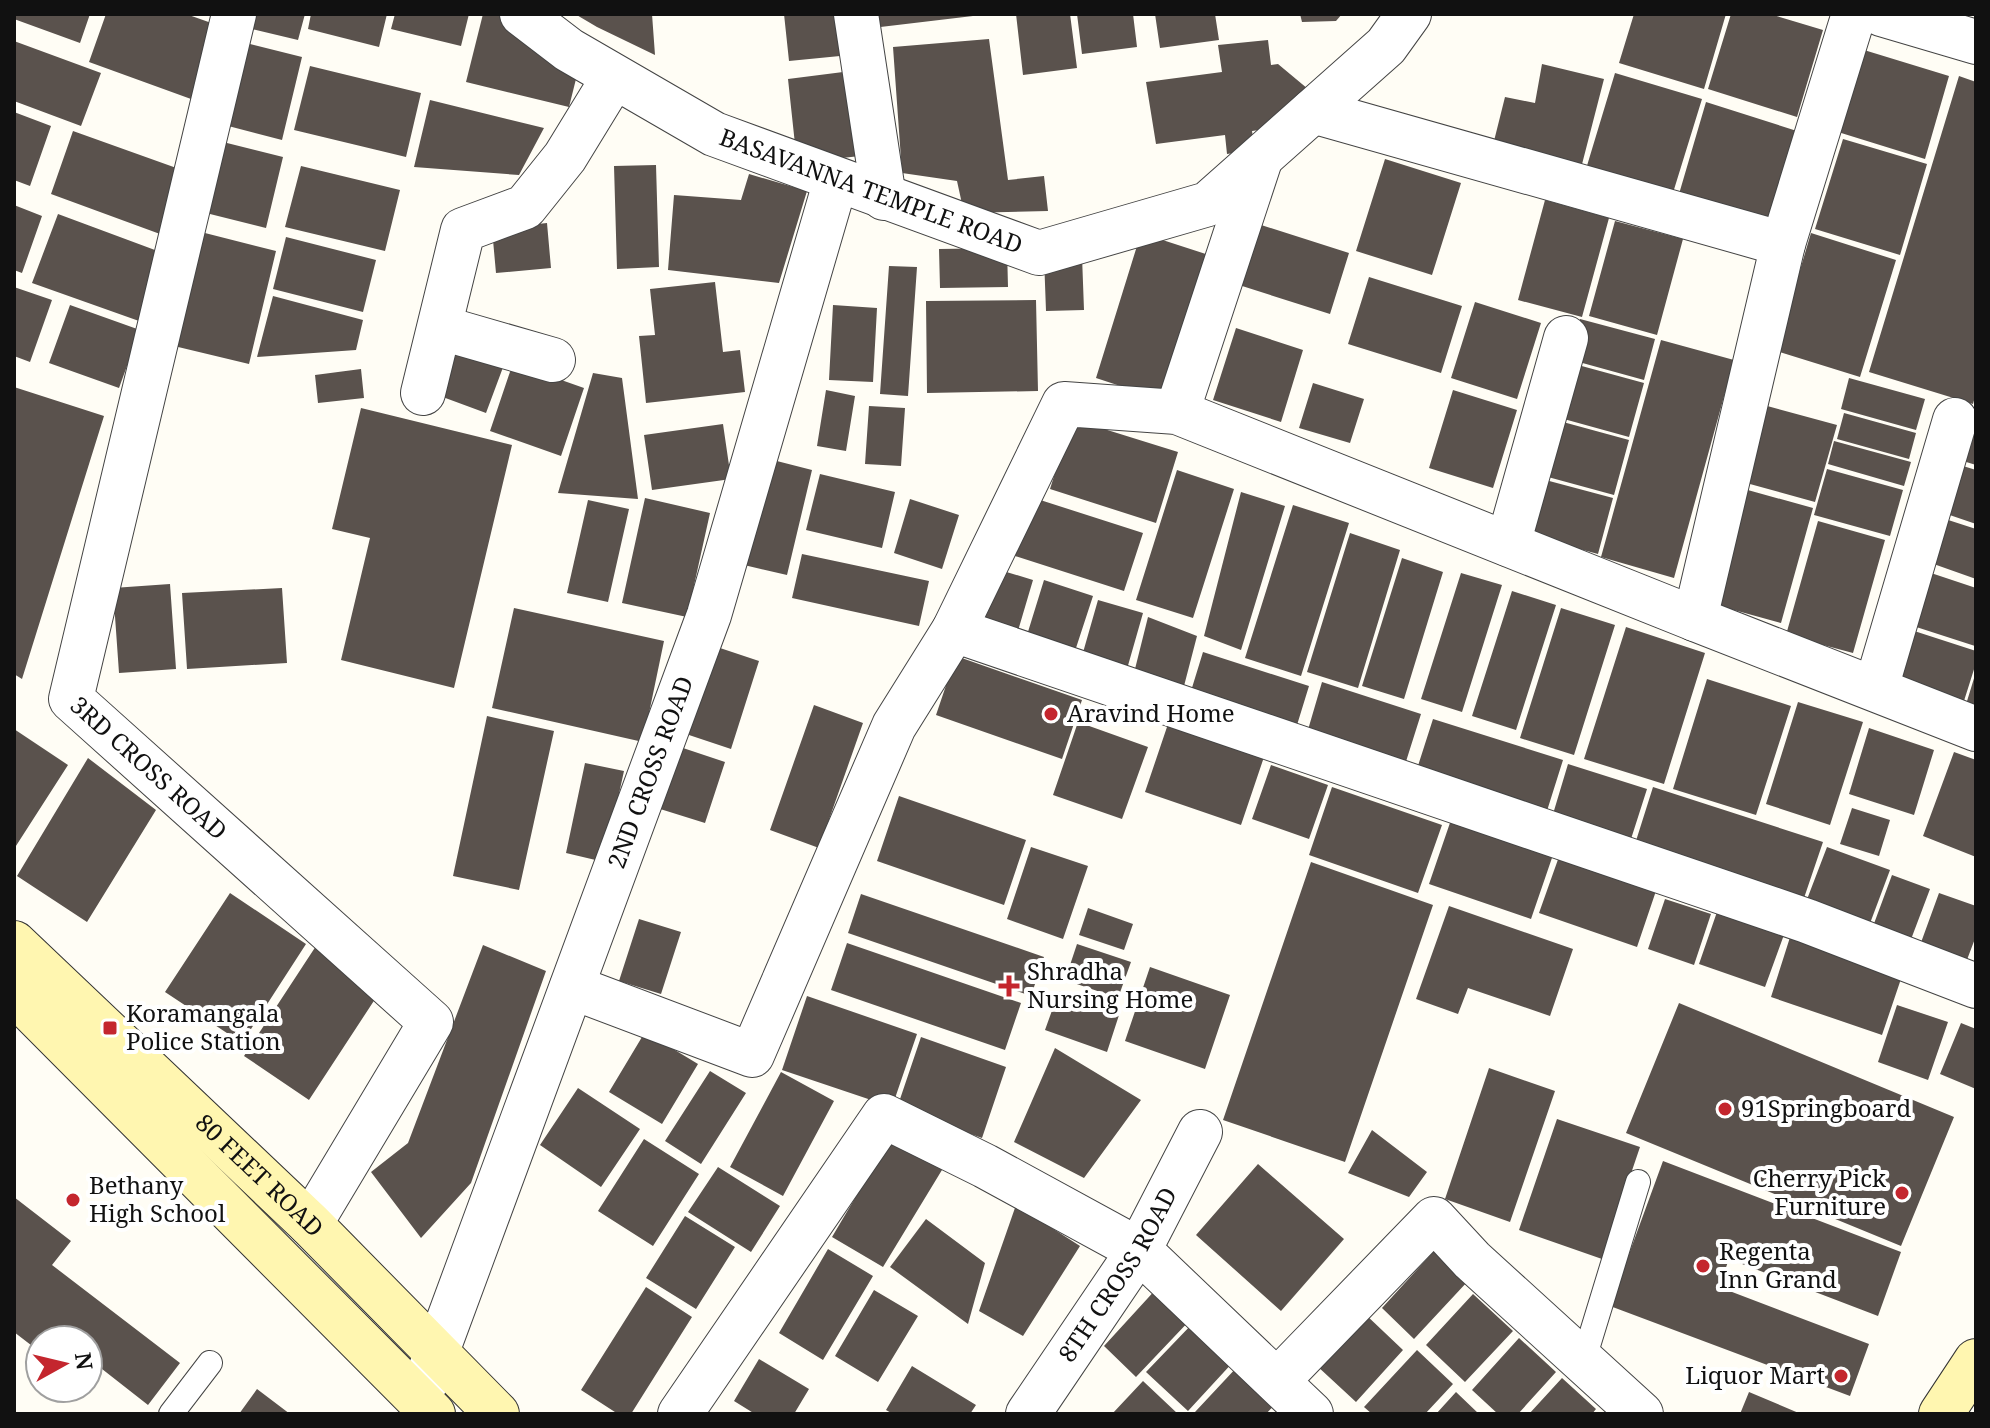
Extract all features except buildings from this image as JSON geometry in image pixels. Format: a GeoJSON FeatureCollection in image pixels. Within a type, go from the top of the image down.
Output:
{"type":"FeatureCollection","features":[{"type":"Feature","properties":{"kind":"main road","name":"80 FEET ROAD"},"geometry":{"type":"LineString","coordinates":[[14,943],[310,1224],[497,1414]]}},
{"type":"Feature","properties":{"kind":"main road","name":"80 FEET ROAD"},"geometry":{"type":"LineString","coordinates":[[14,993],[426,1406]]}},
{"type":"Feature","properties":{"kind":"main road"},"geometry":{"type":"LineString","coordinates":[[1941,1414],[1976,1361]]}},
{"type":"Feature","properties":{"kind":"street","name":"3RD CROSS ROAD"},"geometry":{"type":"LineString","coordinates":[[234,14],[71,699],[431,1022],[310,1224]]}},
{"type":"Feature","properties":{"kind":"street","name":"BASAVANNA TEMPLE ROAD"},"geometry":{"type":"LineString","coordinates":[[522,14],[569,50],[714,134],[1039,253],[1208,204],[1386,46],[1409,14]]}},
{"type":"Feature","properties":{"kind":"street"},"geometry":{"type":"LineString","coordinates":[[856,14],[884,198]]}},
{"type":"Feature","properties":{"kind":"street"},"geometry":{"type":"LineString","coordinates":[[1695,619],[1783,244],[1854,14]]}},
{"type":"Feature","properties":{"kind":"street"},"geometry":{"type":"LineString","coordinates":[[1881,14],[1976,42]]}},
{"type":"Feature","properties":{"kind":"street"},"geometry":{"type":"LineString","coordinates":[[423,393],[442,328],[463,230],[525,207],[565,157],[614,77]]}},
{"type":"Feature","properties":{"kind":"street"},"geometry":{"type":"LineString","coordinates":[[1313,111],[1783,244]]}},
{"type":"Feature","properties":{"kind":"street"},"geometry":{"type":"LineString","coordinates":[[1177,412],[1261,158]]}},
{"type":"Feature","properties":{"kind":"street","name":"2ND CROSS ROAD"},"geometry":{"type":"LineString","coordinates":[[426,1406],[437,1356],[709,615],[836,180]]}},
{"type":"Feature","properties":{"kind":"street"},"geometry":{"type":"LineString","coordinates":[[442,328],[553,360]]}},
{"type":"Feature","properties":{"kind":"street"},"geometry":{"type":"LineString","coordinates":[[1508,544],[1566,338]]}},
{"type":"Feature","properties":{"kind":"street"},"geometry":{"type":"LineString","coordinates":[[572,987],[752,1055],[894,726],[954,630],[1064,404],[1177,412],[1976,729]]}},
{"type":"Feature","properties":{"kind":"street"},"geometry":{"type":"LineString","coordinates":[[1876,688],[1955,420]]}},
{"type":"Feature","properties":{"kind":"street"},"geometry":{"type":"LineString","coordinates":[[954,630],[1807,921],[1976,986]]}},
{"type":"Feature","properties":{"kind":"street"},"geometry":{"type":"LineString","coordinates":[[680,1414],[884,1116],[1139,1250],[1311,1414]]}},
{"type":"Feature","properties":{"kind":"street","name":"8TH CROSS ROAD"},"geometry":{"type":"LineString","coordinates":[[1028,1414],[1139,1250],[1200,1132]]}},
{"type":"Feature","properties":{"kind":"street"},"geometry":{"type":"LineString","coordinates":[[1277,1381],[1434,1219],[1472,1260],[1641,1414]]}},
{"type":"Feature","properties":{"kind":"lane"},"geometry":{"type":"LineString","coordinates":[[1583,1362],[1638,1182]]}},
{"type":"Feature","properties":{"kind":"lane"},"geometry":{"type":"LineString","coordinates":[[171,1414],[210,1363]]}},
{"type":"Feature","properties":{"kind":"place","name":"Aravind Home"},"geometry":{"type":"Point","coordinates":[1051,714]}},
{"type":"Feature","properties":{"kind":"place","name":"Shradha Nursing Home"},"geometry":{"type":"Point","coordinates":[1009,986]}},
{"type":"Feature","properties":{"kind":"place","name":"Koramangala Police Station"},"geometry":{"type":"Point","coordinates":[110,1028]}},
{"type":"Feature","properties":{"kind":"place","name":"91Springboard"},"geometry":{"type":"Point","coordinates":[1725,1109]}},
{"type":"Feature","properties":{"kind":"place","name":"Cherry Pick Furniture"},"geometry":{"type":"Point","coordinates":[1902,1193]}},
{"type":"Feature","properties":{"kind":"place","name":"Bethany High School"},"geometry":{"type":"Point","coordinates":[73,1200]}},
{"type":"Feature","properties":{"kind":"place","name":"Regenta Inn Grand"},"geometry":{"type":"Point","coordinates":[1703,1266]}},
{"type":"Feature","properties":{"kind":"place","name":"Liquor Mart"},"geometry":{"type":"Point","coordinates":[1841,1376]}}]}
